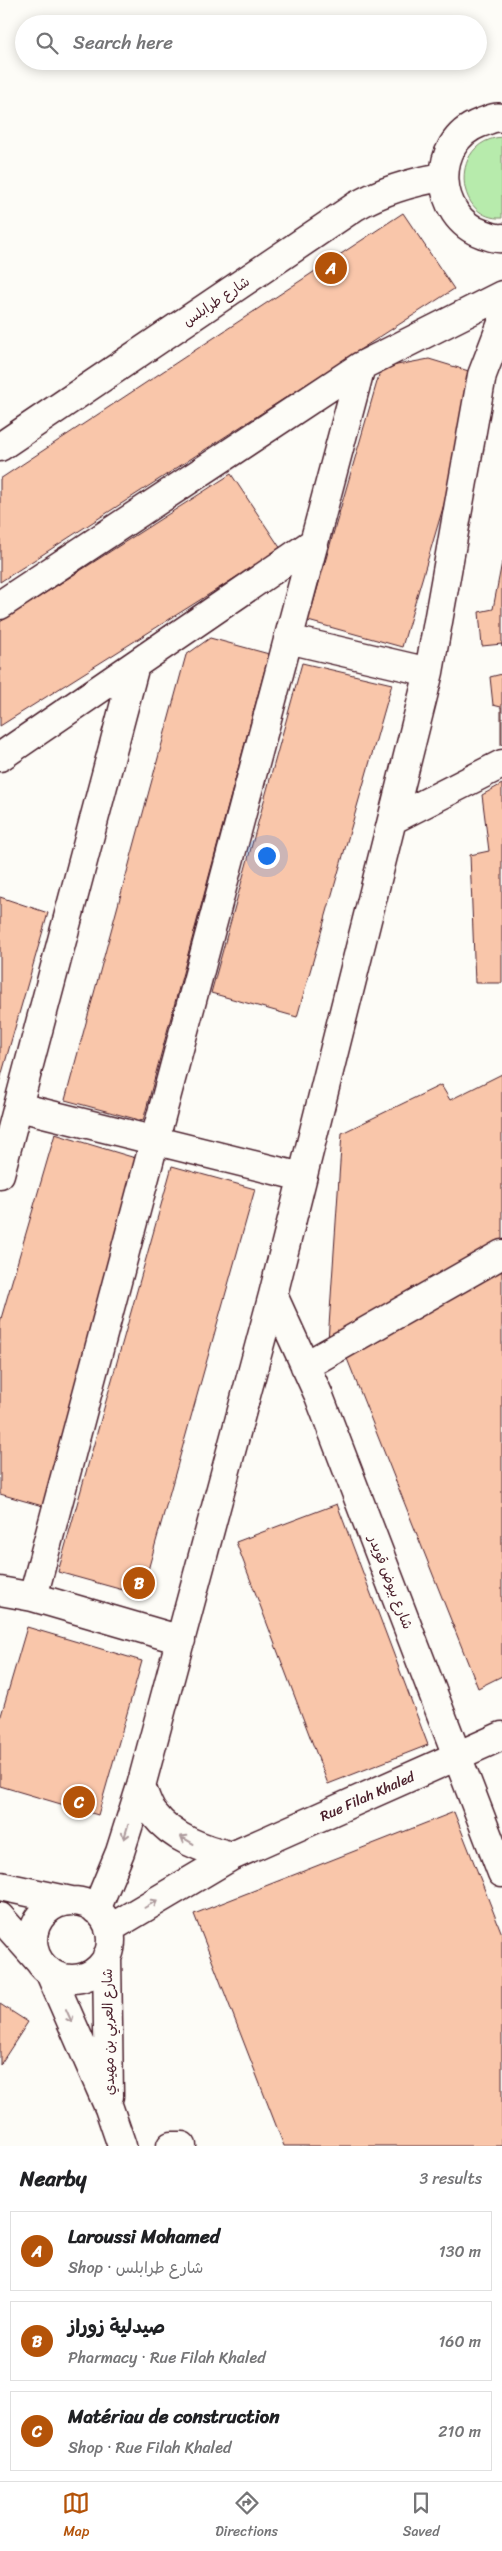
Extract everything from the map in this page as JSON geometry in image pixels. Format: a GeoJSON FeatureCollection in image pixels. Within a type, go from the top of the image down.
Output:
{"type":"FeatureCollection","features":[{"type":"Feature","properties":{"kind":"street"},"geometry":{"type":"LineString","coordinates":[[500,116],[470,127],[455,141],[446,158],[443,177],[446,196],[454,213],[473,230],[496,238],[502,238]]}},
{"type":"Feature","properties":{"kind":"street","name":"شارع طرابلس"},"geometry":{"type":"LineString","coordinates":[[0,447],[356,206],[375,195],[409,182],[443,177]]}},
{"type":"Feature","properties":{"kind":"street"},"geometry":{"type":"LineString","coordinates":[[0,605],[362,366],[502,295]]}},
{"type":"Feature","properties":{"kind":"street"},"geometry":{"type":"LineString","coordinates":[[92,1913],[120,1852],[141,1786],[182,1640],[273,1295],[429,672],[482,375],[502,322]]}},
{"type":"Feature","properties":{"kind":"street"},"geometry":{"type":"LineString","coordinates":[[33,1597],[362,366]]}},
{"type":"Feature","properties":{"kind":"street"},"geometry":{"type":"LineString","coordinates":[[0,757],[314,542]]}},
{"type":"Feature","properties":{"kind":"street"},"geometry":{"type":"LineString","coordinates":[[288,639],[429,672]]}},
{"type":"Feature","properties":{"kind":"street"},"geometry":{"type":"LineString","coordinates":[[0,1174],[135,665]]}},
{"type":"Feature","properties":{"kind":"street"},"geometry":{"type":"LineString","coordinates":[[392,820],[502,764]]}},
{"type":"Feature","properties":{"kind":"street"},"geometry":{"type":"LineString","coordinates":[[19,1107],[302,1177]]}},
{"type":"Feature","properties":{"kind":"street"},"geometry":{"type":"LineString","coordinates":[[305,1366],[502,1254]]}},
{"type":"Feature","properties":{"kind":"street","name":"شارع بيوض قويدر"},"geometry":{"type":"LineString","coordinates":[[273,1295],[319,1396],[502,1873]]}},
{"type":"Feature","properties":{"kind":"street"},"geometry":{"type":"LineString","coordinates":[[0,1591],[33,1597],[182,1640]]}},
{"type":"Feature","properties":{"kind":"street","name":"Rue Filah Khaled"},"geometry":{"type":"LineString","coordinates":[[92,1913],[232,1856],[502,1736]]}},
{"type":"Feature","properties":{"kind":"street"},"geometry":{"type":"LineString","coordinates":[[141,1786],[154,1814],[174,1833],[201,1848],[232,1856]]}},
{"type":"Feature","properties":{"kind":"street"},"geometry":{"type":"LineString","coordinates":[[0,1886],[92,1913],[111,1935],[107,1956],[99,1968],[88,1975],[75,1979],[61,1977],[44,1966],[34,1949],[33,1936],[37,1923],[46,1910],[58,1904],[92,1913]]}},
{"type":"Feature","properties":{"kind":"street","name":"شارع العربي بن مهيدي"},"geometry":{"type":"LineString","coordinates":[[4,1931],[44,1966],[109,2108],[122,2146]]}},
{"type":"Feature","properties":{"kind":"street","name":"شارع العربي بن مهيدي"},"geometry":{"type":"LineString","coordinates":[[107,1956],[109,2108]]}},
{"type":"Feature","properties":{"kind":"street"},"geometry":{"type":"LineString","coordinates":[[171,2146],[182,2146]]}},
{"type":"Feature","properties":{"kind":"green space"},"geometry":{"type":"Polygon","coordinates":[[[502,137],[502,218],[486,216],[475,207],[467,195],[464,180],[466,165],[473,152],[485,142],[502,137]]]}},
{"type":"Feature","properties":{"kind":"building"},"geometry":{"type":"Polygon","coordinates":[[[403,213],[454,289],[0,582],[0,479],[403,213]]]}},
{"type":"Feature","properties":{"kind":"building"},"geometry":{"type":"Polygon","coordinates":[[[429,359],[482,375],[402,647],[308,621],[381,368],[429,359]]]}},
{"type":"Feature","properties":{"kind":"building"},"geometry":{"type":"Polygon","coordinates":[[[231,474],[281,549],[0,726],[0,622],[231,474]]]}},
{"type":"Feature","properties":{"kind":"building"},"geometry":{"type":"Polygon","coordinates":[[[502,562],[502,644],[482,646],[479,612],[493,609],[502,562]]]}},
{"type":"Feature","properties":{"kind":"building"},"geometry":{"type":"Polygon","coordinates":[[[210,638],[269,654],[143,1121],[65,1100],[186,655],[210,638]]]}},
{"type":"Feature","properties":{"kind":"building"},"geometry":{"type":"Polygon","coordinates":[[[302,663],[392,684],[297,1017],[211,993],[302,663]]]}},
{"type":"Feature","properties":{"kind":"building"},"geometry":{"type":"Polygon","coordinates":[[[502,674],[501,745],[501,707],[493,705],[490,677],[502,674]]]}},
{"type":"Feature","properties":{"kind":"building"},"geometry":{"type":"Polygon","coordinates":[[[502,784],[502,983],[475,983],[470,855],[489,851],[482,795],[502,784]]]}},
{"type":"Feature","properties":{"kind":"building"},"geometry":{"type":"Polygon","coordinates":[[[0,897],[48,913],[0,1080],[0,897]]]}},
{"type":"Feature","properties":{"kind":"building"},"geometry":{"type":"Polygon","coordinates":[[[502,1074],[502,1247],[328,1341],[342,1133],[441,1085],[450,1100],[502,1074]]]}},
{"type":"Feature","properties":{"kind":"building"},"geometry":{"type":"Polygon","coordinates":[[[55,1134],[142,1160],[46,1507],[0,1494],[0,1322],[55,1134]]]}},
{"type":"Feature","properties":{"kind":"building"},"geometry":{"type":"Polygon","coordinates":[[[172,1166],[255,1189],[141,1595],[58,1572],[172,1166]]]}},
{"type":"Feature","properties":{"kind":"building"},"geometry":{"type":"Polygon","coordinates":[[[502,1260],[502,1676],[478,1688],[342,1346],[502,1260]]]}},
{"type":"Feature","properties":{"kind":"building"},"geometry":{"type":"Polygon","coordinates":[[[337,1504],[428,1745],[328,1784],[236,1542],[337,1504]]]}},
{"type":"Feature","properties":{"kind":"building"},"geometry":{"type":"Polygon","coordinates":[[[27,1627],[142,1661],[98,1815],[0,1786],[0,1719],[27,1627]]]}},
{"type":"Feature","properties":{"kind":"building"},"geometry":{"type":"Polygon","coordinates":[[[454,1812],[502,1934],[502,2146],[284,2146],[194,1914],[454,1812]]]}},
{"type":"Feature","properties":{"kind":"building"},"geometry":{"type":"Polygon","coordinates":[[[0,2004],[28,2022],[0,2065],[0,2004]]]}},
{"type":"Feature","properties":{"kind":"place","name":"Laroussi Mohamed"},"geometry":{"type":"Point","coordinates":[331,268]}},
{"type":"Feature","properties":{"kind":"place","name":"صيدلية زوراز"},"geometry":{"type":"Point","coordinates":[139,1583]}},
{"type":"Feature","properties":{"kind":"place","name":"Matériau de construction"},"geometry":{"type":"Point","coordinates":[79,1802]}}]}
